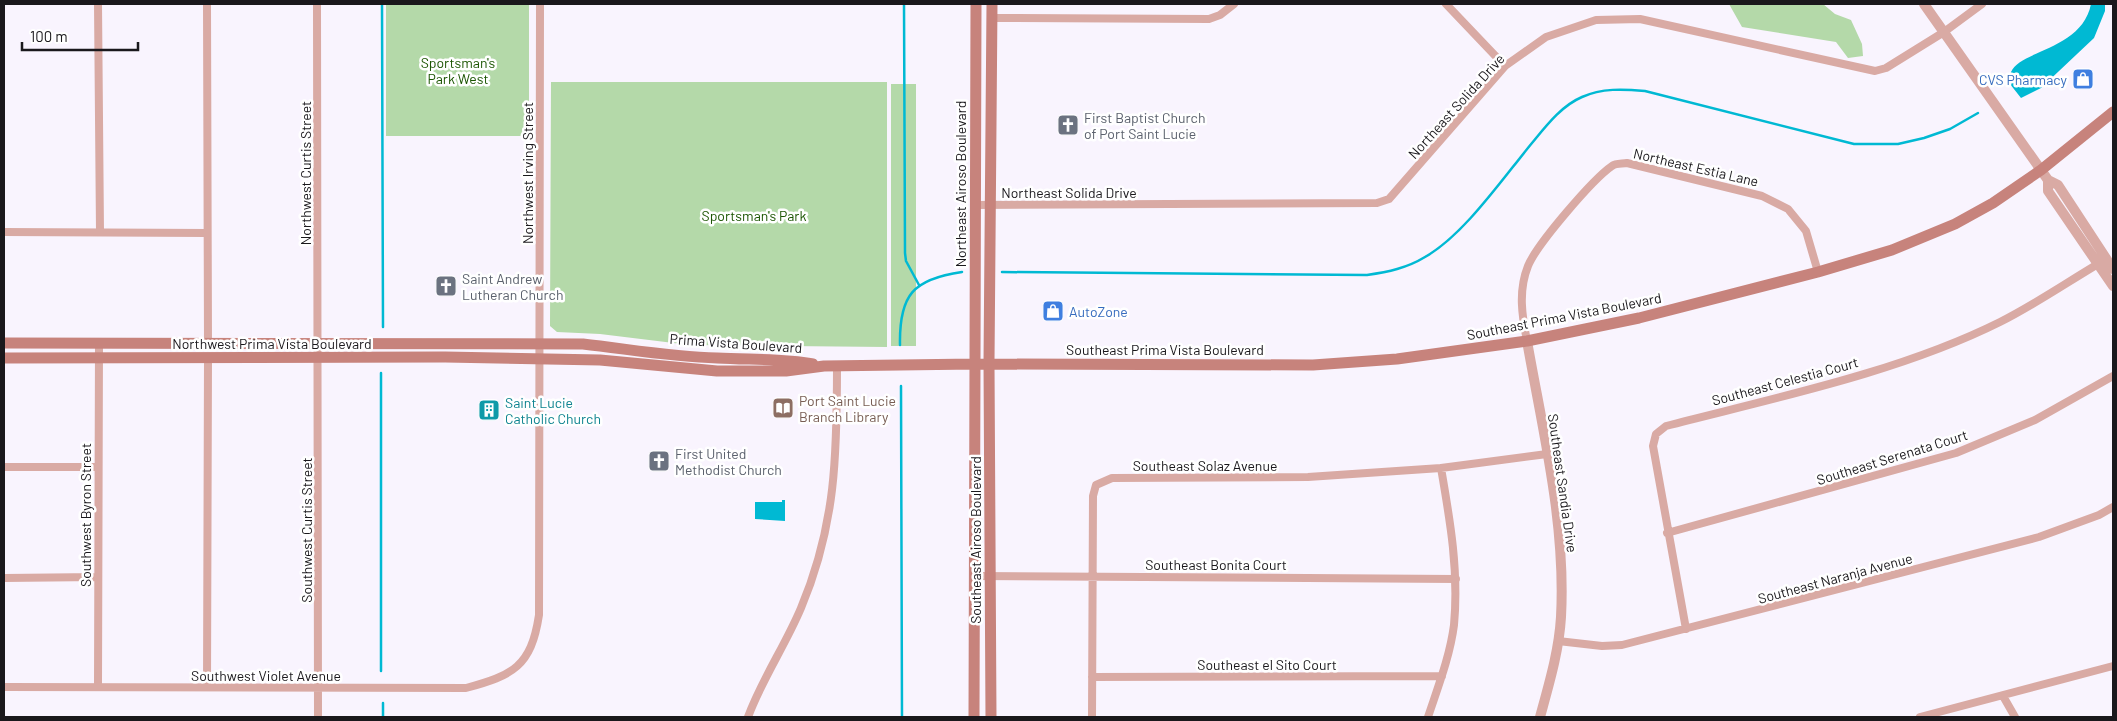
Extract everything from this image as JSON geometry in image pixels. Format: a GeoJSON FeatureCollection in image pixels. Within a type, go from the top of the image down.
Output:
{"type":"FeatureCollection","features":[{"type":"Feature","properties":{"kind":"main road","name":"Northeast Airoso Boulevard"},"geometry":{"type":"LineString","coordinates":[[975,364],[976,4]]}},
{"type":"Feature","properties":{"kind":"main road"},"geometry":{"type":"LineString","coordinates":[[989,363],[992,4]]}},
{"type":"Feature","properties":{"kind":"main road","name":"Southeast Prima Vista Boulevard"},"geometry":{"type":"LineString","coordinates":[[824,366],[989,363],[1313,365],[1397,359],[1527,341],[1639,318],[1818,272],[1892,250],[1955,224],[1993,203],[2041,170],[2113,112]]}},
{"type":"Feature","properties":{"kind":"main road","name":"Northwest Prima Vista Boulevard"},"geometry":{"type":"LineString","coordinates":[[4,343],[540,343]]}},
{"type":"Feature","properties":{"kind":"main road","name":"Prima Vista Boulevard"},"geometry":{"type":"LineString","coordinates":[[540,343],[583,344],[715,358],[787,359],[824,366]]}},
{"type":"Feature","properties":{"kind":"main road","name":"Northwest Prima Vista Boulevard"},"geometry":{"type":"LineString","coordinates":[[4,358],[445,357],[540,359]]}},
{"type":"Feature","properties":{"kind":"main road","name":"Prima Vista Boulevard"},"geometry":{"type":"LineString","coordinates":[[540,359],[600,360],[705,371],[786,371],[824,366]]}},
{"type":"Feature","properties":{"kind":"main road","name":"Southeast Airoso Boulevard"},"geometry":{"type":"LineString","coordinates":[[989,363],[991,717]]}},
{"type":"Feature","properties":{"kind":"main road","name":"Southeast Airoso Boulevard"},"geometry":{"type":"LineString","coordinates":[[974,717],[975,364]]}},
{"type":"Feature","properties":{"kind":"street"},"geometry":{"type":"LineString","coordinates":[[98,4],[100,232]]}},
{"type":"Feature","properties":{"kind":"street"},"geometry":{"type":"LineString","coordinates":[[208,4],[208,342]]}},
{"type":"Feature","properties":{"kind":"street","name":"Northwest Curtis Street"},"geometry":{"type":"LineString","coordinates":[[318,4],[318,343]]}},
{"type":"Feature","properties":{"kind":"street","name":"Northwest Irving Street"},"geometry":{"type":"LineString","coordinates":[[521,663],[534,643],[539,615],[540,4]]}},
{"type":"Feature","properties":{"kind":"street"},"geometry":{"type":"LineString","coordinates":[[992,18],[1209,19],[1225,12],[1234,4]]}},
{"type":"Feature","properties":{"kind":"street"},"geometry":{"type":"LineString","coordinates":[[1446,4],[1505,66]]}},
{"type":"Feature","properties":{"kind":"street"},"geometry":{"type":"LineString","coordinates":[[1924,4],[2048,180],[2058,185],[2113,268]]}},
{"type":"Feature","properties":{"kind":"street","name":"Northeast Solida Drive"},"geometry":{"type":"LineString","coordinates":[[975,205],[1377,203],[1389,199],[1505,66],[1546,37],[1596,20],[1640,19],[1875,71],[1886,68],[1944,32],[1982,4]]}},
{"type":"Feature","properties":{"kind":"street","name":"Northeast Estia Lane"},"geometry":{"type":"LineString","coordinates":[[1527,341],[1521,310],[1522,289],[1528,266],[1538,247],[1600,176],[1614,164],[1627,163],[1762,196],[1788,209],[1806,231],[1818,272]]}},
{"type":"Feature","properties":{"kind":"street"},"geometry":{"type":"LineString","coordinates":[[2048,180],[2048,191],[2113,286]]}},
{"type":"Feature","properties":{"kind":"street"},"geometry":{"type":"LineString","coordinates":[[4,232],[207,233]]}},
{"type":"Feature","properties":{"kind":"street","name":"Southeast Celestia Court"},"geometry":{"type":"LineString","coordinates":[[1686,630],[1653,446],[1656,434],[1666,426],[1831,383],[1925,354],[2000,322],[2098,264]]}},
{"type":"Feature","properties":{"kind":"street","name":"Southeast Sandia Drive"},"geometry":{"type":"LineString","coordinates":[[1527,341],[1557,519],[1562,582],[1558,641],[1540,717]]}},
{"type":"Feature","properties":{"kind":"street","name":"Southwest Byron Street"},"geometry":{"type":"LineString","coordinates":[[98,687],[97,467],[99,343]]}},
{"type":"Feature","properties":{"kind":"street","name":"Southwest Curtis Street"},"geometry":{"type":"LineString","coordinates":[[318,343],[318,717]]}},
{"type":"Feature","properties":{"kind":"street"},"geometry":{"type":"LineString","coordinates":[[207,687],[208,359]]}},
{"type":"Feature","properties":{"kind":"street"},"geometry":{"type":"LineString","coordinates":[[748,717],[763,681],[801,609],[823,544],[834,482],[837,366]]}},
{"type":"Feature","properties":{"kind":"street","name":"Southeast Serenata Court"},"geometry":{"type":"LineString","coordinates":[[1668,533],[1956,453],[2035,420],[2113,376]]}},
{"type":"Feature","properties":{"kind":"street","name":"Southeast Solaz Avenue"},"geometry":{"type":"LineString","coordinates":[[1092,717],[1092,496],[1096,485],[1112,478],[1308,477],[1441,468],[1547,454]]}},
{"type":"Feature","properties":{"kind":"street"},"geometry":{"type":"LineString","coordinates":[[4,467],[97,467]]}},
{"type":"Feature","properties":{"kind":"street"},"geometry":{"type":"LineString","coordinates":[[1428,717],[1442,676],[1454,626],[1456,579],[1453,534],[1441,468]]}},
{"type":"Feature","properties":{"kind":"street","name":"Southeast Naranja Avenue"},"geometry":{"type":"LineString","coordinates":[[1558,641],[1602,646],[1622,645],[1686,630],[2038,537],[2099,515],[2113,507]]}},
{"type":"Feature","properties":{"kind":"street","name":"Southeast Bonita Court"},"geometry":{"type":"LineString","coordinates":[[975,576],[1456,579]]}},
{"type":"Feature","properties":{"kind":"street"},"geometry":{"type":"LineString","coordinates":[[4,578],[98,578]]}},
{"type":"Feature","properties":{"kind":"street","name":"Southwest Violet Avenue"},"geometry":{"type":"LineString","coordinates":[[4,687],[466,688],[502,678],[521,663]]}},
{"type":"Feature","properties":{"kind":"street"},"geometry":{"type":"LineString","coordinates":[[1920,717],[2113,666]]}},
{"type":"Feature","properties":{"kind":"street","name":"Southeast el Sito Court"},"geometry":{"type":"LineString","coordinates":[[1092,677],[1442,676]]}},
{"type":"Feature","properties":{"kind":"street"},"geometry":{"type":"LineString","coordinates":[[2003,696],[2015,717]]}},
{"type":"Feature","properties":{"kind":"green space","name":"Sportsman's Park West"},"geometry":{"type":"Polygon","coordinates":[[[386,4],[529,4],[529,136],[386,136],[386,4]]]}},
{"type":"Feature","properties":{"kind":"green space"},"geometry":{"type":"Polygon","coordinates":[[[1729,4],[1823,4],[1835,14],[1851,20],[1862,44],[1863,56],[1848,58],[1836,42],[1742,27],[1729,4]]]}},
{"type":"Feature","properties":{"kind":"green space","name":"Sportsman's Park"},"geometry":{"type":"Polygon","coordinates":[[[551,82],[887,82],[887,347],[690,345],[600,334],[557,332],[550,326],[551,82]]]}},
{"type":"Feature","properties":{"kind":"green space"},"geometry":{"type":"Polygon","coordinates":[[[891,84],[916,84],[916,346],[891,346],[891,84]]]}},
{"type":"Feature","properties":{"kind":"water"},"geometry":{"type":"Polygon","coordinates":[[[2091,4],[2105,4],[2105,11],[2094,38],[2041,88],[2021,98],[2010,84],[2011,72],[2026,59],[2064,40],[2076,31],[2085,19],[2091,4]]]}},
{"type":"Feature","properties":{"kind":"water"},"geometry":{"type":"Polygon","coordinates":[[[782,500],[785,500],[785,521],[755,519],[755,502],[782,502],[782,500]]]}},
{"type":"Feature","properties":{"kind":"waterway"},"geometry":{"type":"LineString","coordinates":[[382,4],[383,327]]}},
{"type":"Feature","properties":{"kind":"waterway"},"geometry":{"type":"LineString","coordinates":[[904,4],[905,253],[906,261],[919,285]]}},
{"type":"Feature","properties":{"kind":"waterway"},"geometry":{"type":"LineString","coordinates":[[1002,272],[1367,275],[1397,269],[1425,257],[1454,235],[1482,205],[1543,130],[1561,111],[1582,97],[1605,91],[1645,91],[1854,144],[1898,144],[1924,138],[1950,129],[1978,113]]}},
{"type":"Feature","properties":{"kind":"waterway"},"geometry":{"type":"LineString","coordinates":[[900,345],[902,313],[912,292],[932,279],[962,272]]}},
{"type":"Feature","properties":{"kind":"waterway"},"geometry":{"type":"LineString","coordinates":[[381,373],[381,671]]}},
{"type":"Feature","properties":{"kind":"waterway"},"geometry":{"type":"LineString","coordinates":[[901,386],[902,717]]}},
{"type":"Feature","properties":{"kind":"waterway"},"geometry":{"type":"LineString","coordinates":[[383,703],[383,717]]}},
{"type":"Feature","properties":{"kind":"place","name":"CVS Pharmacy"},"geometry":{"type":"Point","coordinates":[2083,79]}},
{"type":"Feature","properties":{"kind":"place","name":"First Baptist Church of Port Saint Lucie"},"geometry":{"type":"Point","coordinates":[1068,125]}},
{"type":"Feature","properties":{"kind":"place","name":"Saint Andrew Lutheran Church"},"geometry":{"type":"Point","coordinates":[446,286]}},
{"type":"Feature","properties":{"kind":"place","name":"AutoZone"},"geometry":{"type":"Point","coordinates":[1053,311]}},
{"type":"Feature","properties":{"kind":"place","name":"Port Saint Lucie Branch Library"},"geometry":{"type":"Point","coordinates":[783,408]}},
{"type":"Feature","properties":{"kind":"place","name":"Saint Lucie Catholic Church"},"geometry":{"type":"Point","coordinates":[489,410]}},
{"type":"Feature","properties":{"kind":"place","name":"First United Methodist Church"},"geometry":{"type":"Point","coordinates":[659,461]}}]}
